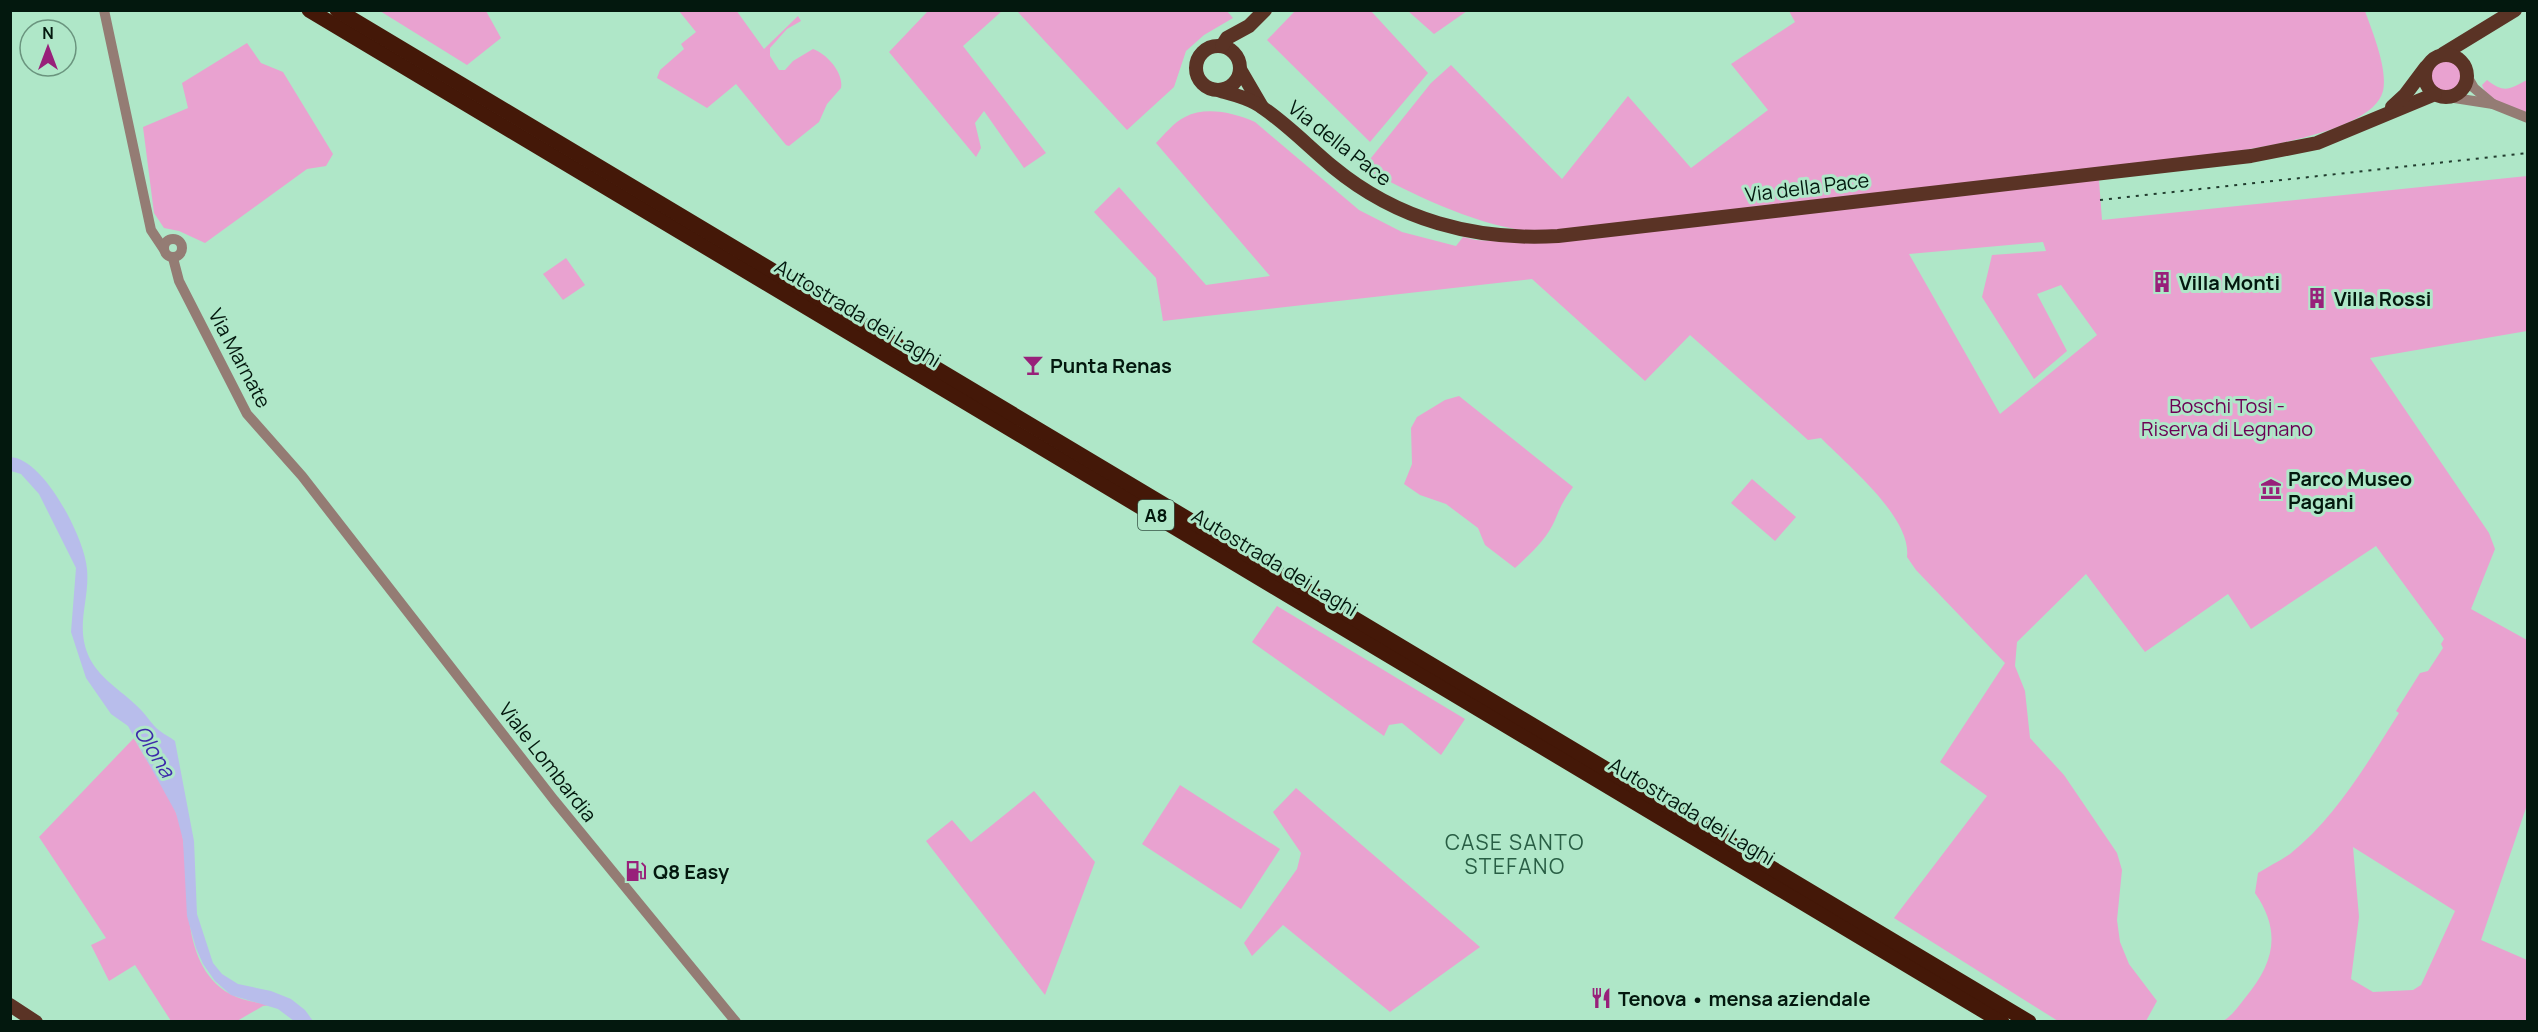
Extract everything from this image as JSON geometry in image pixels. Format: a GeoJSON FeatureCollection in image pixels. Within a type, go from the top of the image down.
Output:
{"type":"FeatureCollection","features":[{"type":"Feature","properties":{"kind":"highway","name":"Autostrada dei Laghi"},"geometry":{"type":"LineString","coordinates":[[309,10],[2002,1022]]}},
{"type":"Feature","properties":{"kind":"highway","name":"Autostrada dei Laghi"},"geometry":{"type":"LineString","coordinates":[[337,10],[2029,1022]]}},
{"type":"Feature","properties":{"kind":"main road"},"geometry":{"type":"LineString","coordinates":[[1222,46],[1227,38],[1249,26],[1265,10]]}},
{"type":"Feature","properties":{"kind":"main road"},"geometry":{"type":"LineString","coordinates":[[2478,34],[2465,69],[2466,82],[2459,92],[2441,96],[2426,85],[2424,73],[2433,58],[2478,34],[2515,10]]}},
{"type":"Feature","properties":{"kind":"main road"},"geometry":{"type":"LineString","coordinates":[[1235,54],[1249,26]]}},
{"type":"Feature","properties":{"kind":"main road"},"geometry":{"type":"LineString","coordinates":[[1222,46],[1235,54],[1241,71],[1234,84],[1221,91],[1209,89],[1203,85],[1196,75],[1196,66],[1202,53],[1222,46]]}},
{"type":"Feature","properties":{"kind":"main road"},"geometry":{"type":"LineString","coordinates":[[2443,54],[2454,56],[2465,69]]}},
{"type":"Feature","properties":{"kind":"main road","name":"Via della Pace"},"geometry":{"type":"LineString","coordinates":[[2386,113],[2406,95],[2426,67]]}},
{"type":"Feature","properties":{"kind":"main road","name":"Via della Pace"},"geometry":{"type":"LineString","coordinates":[[1241,71],[1262,107]]}},
{"type":"Feature","properties":{"kind":"main road","name":"Via della Pace"},"geometry":{"type":"LineString","coordinates":[[1221,91],[1262,107],[1347,178],[1384,202],[1448,227],[1477,234],[1518,237],[1558,236],[2251,156],[2317,143],[2362,126],[2386,113],[2441,96]]}},
{"type":"Feature","properties":{"kind":"main road"},"geometry":{"type":"LineString","coordinates":[[10,1005],[36,1022]]}},
{"type":"Feature","properties":{"kind":"street","name":"Via Marnate"},"geometry":{"type":"LineString","coordinates":[[104,10],[151,230],[166,255],[173,258]]}},
{"type":"Feature","properties":{"kind":"street"},"geometry":{"type":"LineString","coordinates":[[2465,69],[2474,88],[2493,104]]}},
{"type":"Feature","properties":{"kind":"street"},"geometry":{"type":"LineString","coordinates":[[2441,96],[2493,104],[2528,118]]}},
{"type":"Feature","properties":{"kind":"street","name":"Via Marnate"},"geometry":{"type":"LineString","coordinates":[[163,248],[170,239],[180,241],[182,252],[173,258]]}},
{"type":"Feature","properties":{"kind":"street","name":"Via Marnate"},"geometry":{"type":"LineString","coordinates":[[173,258],[179,281],[247,414],[302,476],[337,522]]}},
{"type":"Feature","properties":{"kind":"street","name":"Viale Lombardia"},"geometry":{"type":"LineString","coordinates":[[337,522],[554,800],[736,1022]]}},
{"type":"Feature","properties":{"kind":"green space"},"geometry":{"type":"Polygon","coordinates":[[[736,10],[764,49],[798,16],[801,21],[787,29],[770,48],[770,56],[779,70],[785,70],[793,61],[813,49],[829,60],[840,76],[841,88],[827,104],[819,122],[789,146],[736,84],[707,108],[657,78],[660,70],[684,49],[681,44],[696,32],[679,11],[736,10]]]}},
{"type":"Feature","properties":{"kind":"green space"},"geometry":{"type":"Polygon","coordinates":[[[1226,10],[1233,18],[1204,35],[1186,51],[1174,87],[1127,130],[1017,11],[1226,10]]]}},
{"type":"Feature","properties":{"kind":"green space"},"geometry":{"type":"Polygon","coordinates":[[[380,11],[486,11],[501,38],[467,65],[380,11]]]}},
{"type":"Feature","properties":{"kind":"green space"},"geometry":{"type":"Polygon","coordinates":[[[928,11],[1002,11],[963,46],[1046,153],[1024,168],[984,111],[975,123],[981,148],[976,157],[889,52],[928,11]]]}},
{"type":"Feature","properties":{"kind":"green space"},"geometry":{"type":"Polygon","coordinates":[[[1295,11],[1371,11],[1428,73],[1370,142],[1267,40],[1295,11]]]}},
{"type":"Feature","properties":{"kind":"green space"},"geometry":{"type":"Polygon","coordinates":[[[1408,11],[1467,11],[1434,34],[1408,11]]]}},
{"type":"Feature","properties":{"kind":"green space","name":"Boschi Tosi - Riserva di Legnano"},"geometry":{"type":"Polygon","coordinates":[[[1789,11],[2365,11],[2378,50],[2384,82],[2383,91],[2369,110],[2340,126],[2300,139],[2207,155],[2098,167],[2102,220],[2527,176],[2527,331],[2370,358],[2489,533],[2495,549],[2471,609],[2527,640],[2527,805],[2481,940],[2527,960],[2527,1021],[2223,1021],[2235,1011],[2255,985],[2268,960],[2271,934],[2264,907],[2255,893],[2258,873],[2290,854],[2337,806],[2399,713],[2396,711],[2420,673],[2428,671],[2443,648],[2441,644],[2444,639],[2376,546],[2251,629],[2228,594],[2145,652],[2086,574],[2017,642],[2015,666],[2025,691],[2030,738],[2064,775],[2117,853],[2122,870],[2117,920],[2120,942],[2129,964],[2157,1001],[2146,1021],[2058,1021],[1894,918],[1987,796],[1940,762],[2005,663],[1916,570],[1907,557],[1906,541],[1889,509],[1861,477],[1821,438],[1808,440],[1690,335],[1645,381],[1532,279],[1163,321],[1156,278],[1094,212],[1119,187],[1206,285],[1270,276],[1156,143],[1181,119],[1211,111],[1255,122],[1359,210],[1402,232],[1456,246],[1463,237],[1527,243],[1526,231],[1504,227],[1463,214],[1363,168],[1431,83],[1451,65],[1562,179],[1628,96],[1691,168],[1768,110],[1731,64],[1795,22],[1789,11]],[[2043,242],[1909,254],[2000,414],[2097,335],[2061,285],[2037,294],[2067,351],[2034,379],[1982,297],[1992,255],[2046,251],[2043,242]],[[2353,847],[2359,917],[2351,979],[2373,992],[2413,990],[2421,985],[2455,911],[2353,847]]]}},
{"type":"Feature","properties":{"kind":"green space"},"geometry":{"type":"Polygon","coordinates":[[[247,43],[261,63],[283,72],[333,154],[326,166],[307,169],[205,243],[179,231],[164,228],[154,213],[143,127],[188,108],[182,83],[247,43]]]}},
{"type":"Feature","properties":{"kind":"green space"},"geometry":{"type":"Polygon","coordinates":[[[2446,58],[2459,63],[2464,76],[2459,89],[2446,94],[2433,89],[2428,76],[2433,63],[2446,58]]]}},
{"type":"Feature","properties":{"kind":"green space"},"geometry":{"type":"Polygon","coordinates":[[[2487,80],[2498,87],[2507,89],[2527,80],[2527,113],[2501,104],[2489,96],[2482,85],[2487,80]]]}},
{"type":"Feature","properties":{"kind":"green space"},"geometry":{"type":"Polygon","coordinates":[[[566,258],[585,285],[563,300],[543,274],[566,258]]]}},
{"type":"Feature","properties":{"kind":"green space"},"geometry":{"type":"Polygon","coordinates":[[[1459,396],[1573,487],[1547,534],[1515,568],[1485,545],[1478,528],[1446,504],[1420,495],[1404,484],[1412,464],[1411,428],[1417,417],[1445,400],[1459,396]]]}},
{"type":"Feature","properties":{"kind":"green space"},"geometry":{"type":"Polygon","coordinates":[[[1752,479],[1796,517],[1775,541],[1731,503],[1752,479]]]}},
{"type":"Feature","properties":{"kind":"green space"},"geometry":{"type":"Polygon","coordinates":[[[1277,606],[1465,719],[1441,755],[1402,723],[1389,725],[1384,736],[1252,642],[1277,606]]]}},
{"type":"Feature","properties":{"kind":"green space"},"geometry":{"type":"Polygon","coordinates":[[[134,738],[167,793],[181,828],[189,918],[193,941],[201,962],[213,980],[230,994],[245,1000],[270,1005],[263,1006],[237,1021],[171,1021],[135,965],[109,981],[91,945],[106,938],[39,837],[134,738]]]}},
{"type":"Feature","properties":{"kind":"green space"},"geometry":{"type":"Polygon","coordinates":[[[1180,785],[1280,849],[1241,909],[1142,844],[1180,785]]]}},
{"type":"Feature","properties":{"kind":"green space"},"geometry":{"type":"Polygon","coordinates":[[[1296,788],[1480,947],[1390,1012],[1283,925],[1252,956],[1244,943],[1297,869],[1301,853],[1273,812],[1296,788]]]}},
{"type":"Feature","properties":{"kind":"green space"},"geometry":{"type":"Polygon","coordinates":[[[1034,791],[1095,862],[1045,995],[926,841],[952,820],[971,842],[1034,791]]]}},
{"type":"Feature","properties":{"kind":"water","name":"Olona"},"geometry":{"type":"Polygon","coordinates":[[[10,457],[23,461],[49,485],[79,539],[87,569],[83,636],[90,659],[100,673],[135,704],[157,729],[175,741],[194,841],[197,914],[213,963],[222,974],[238,984],[271,991],[291,999],[305,1010],[313,1021],[294,1021],[278,1009],[231,995],[215,981],[203,964],[187,916],[183,840],[176,813],[128,726],[111,714],[86,678],[71,632],[76,568],[39,494],[21,474],[11,471],[10,457]]]}},
{"type":"Feature","properties":{"kind":"railway"},"geometry":{"type":"LineString","coordinates":[[2100,200],[2528,153]]}},
{"type":"Feature","properties":{"kind":"place","name":"Villa Monti"},"geometry":{"type":"Point","coordinates":[2162,282]}},
{"type":"Feature","properties":{"kind":"place","name":"Villa Rossi"},"geometry":{"type":"Point","coordinates":[2317,298]}},
{"type":"Feature","properties":{"kind":"place","name":"Punta Renas"},"geometry":{"type":"Point","coordinates":[1033,365]}},
{"type":"Feature","properties":{"kind":"place","name":"Parco Museo Pagani"},"geometry":{"type":"Point","coordinates":[2271,489]}},
{"type":"Feature","properties":{"kind":"place","name":"Q8 Easy"},"geometry":{"type":"Point","coordinates":[636,871]}},
{"type":"Feature","properties":{"kind":"place","name":"Tenova • mensa aziendale"},"geometry":{"type":"Point","coordinates":[1601,998]}},
{"type":"Feature","properties":{"kind":"district","name":"CASE SANTO STEFANO"},"geometry":{"type":"Point","coordinates":[1515,854]}}]}
